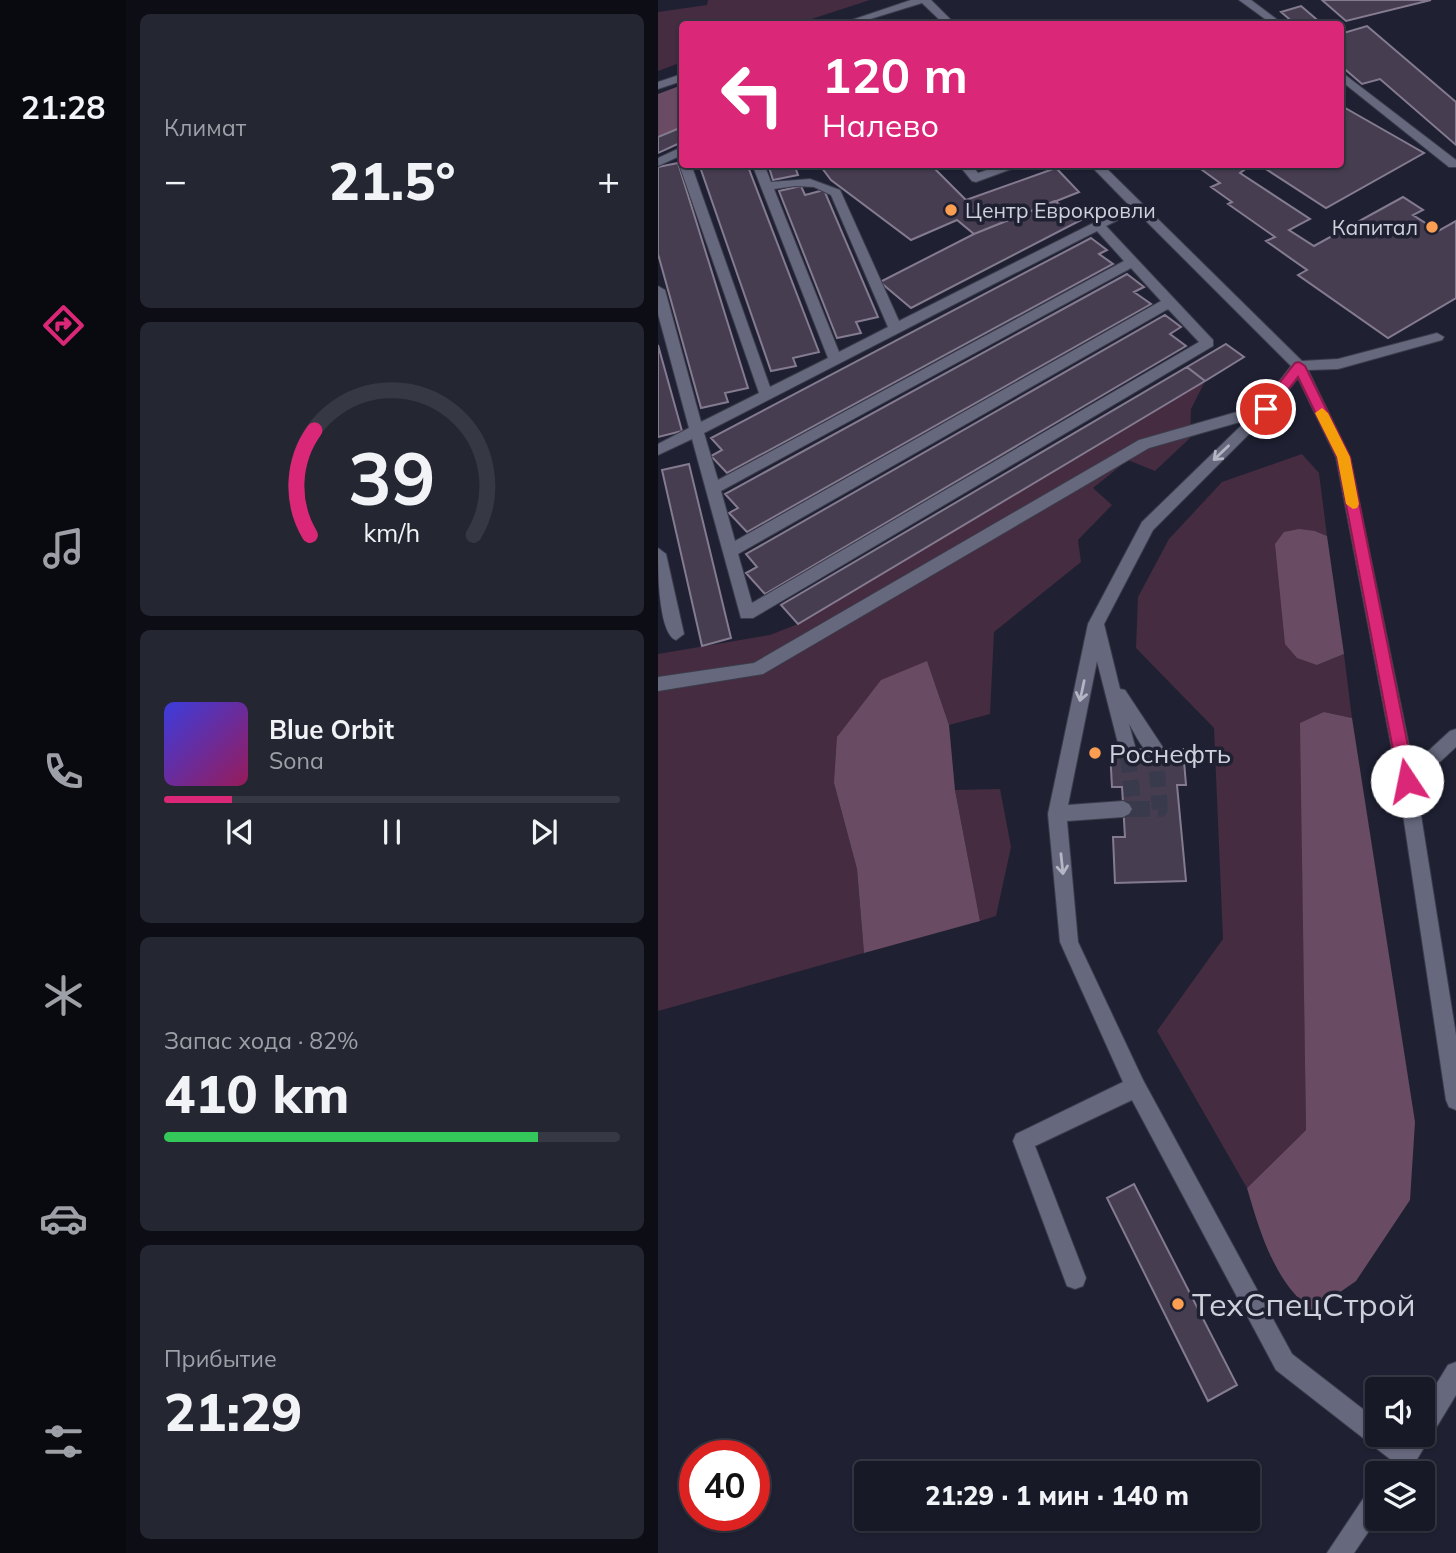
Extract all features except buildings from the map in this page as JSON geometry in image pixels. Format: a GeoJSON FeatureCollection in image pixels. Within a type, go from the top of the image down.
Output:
{"type":"FeatureCollection","features":[{"type":"Feature","properties":{"kind":"street"},"geometry":{"type":"LineString","coordinates":[[855,21],[924,0],[947,21]]}},
{"type":"Feature","properties":{"kind":"street"},"geometry":{"type":"LineString","coordinates":[[1244,0],[1272,21]]}},
{"type":"Feature","properties":{"kind":"street"},"geometry":{"type":"LineString","coordinates":[[896,21],[900,7]]}},
{"type":"Feature","properties":{"kind":"street"},"geometry":{"type":"LineString","coordinates":[[1344,77],[1453,164]]}},
{"type":"Feature","properties":{"kind":"street"},"geometry":{"type":"LineString","coordinates":[[658,86],[679,78]]}},
{"type":"Feature","properties":{"kind":"street"},"geometry":{"type":"LineString","coordinates":[[658,162],[679,157]]}},
{"type":"Feature","properties":{"kind":"street"},"geometry":{"type":"LineString","coordinates":[[687,168],[766,394]]}},
{"type":"Feature","properties":{"kind":"street"},"geometry":{"type":"LineString","coordinates":[[760,168],[835,359]]}},
{"type":"Feature","properties":{"kind":"street"},"geometry":{"type":"LineString","coordinates":[[967,168],[976,178],[1007,168]]}},
{"type":"Feature","properties":{"kind":"street"},"geometry":{"type":"LineString","coordinates":[[1099,168],[1299,366],[1343,457],[1407,781],[1456,1100]]}},
{"type":"Feature","properties":{"kind":"street"},"geometry":{"type":"LineString","coordinates":[[767,187],[798,180],[817,182],[836,193],[895,328]]}},
{"type":"Feature","properties":{"kind":"street"},"geometry":{"type":"LineString","coordinates":[[658,450],[1138,205]]}},
{"type":"Feature","properties":{"kind":"street"},"geometry":{"type":"LineString","coordinates":[[658,290],[747,614],[1208,343],[1097,225]]}},
{"type":"Feature","properties":{"kind":"street"},"geometry":{"type":"LineString","coordinates":[[713,489],[1132,262]]}},
{"type":"Feature","properties":{"kind":"street"},"geometry":{"type":"LineString","coordinates":[[730,551],[1170,302]]}},
{"type":"Feature","properties":{"kind":"street"},"geometry":{"type":"LineString","coordinates":[[1365,1425],[1284,1362],[1136,1087],[1069,942],[1057,814],[1096,624],[1147,526],[1266,409],[1299,366],[1338,364],[1437,337]]}},
{"type":"Feature","properties":{"kind":"street"},"geometry":{"type":"LineString","coordinates":[[658,684],[757,669],[1143,444],[1266,409]]}},
{"type":"Feature","properties":{"kind":"street"},"geometry":{"type":"LineString","coordinates":[[658,554],[676,634]]}},
{"type":"Feature","properties":{"kind":"street"},"geometry":{"type":"LineString","coordinates":[[1096,624],[1127,750]]}},
{"type":"Feature","properties":{"kind":"street"},"geometry":{"type":"LineString","coordinates":[[1111,684],[1155,749]]}},
{"type":"Feature","properties":{"kind":"street"},"geometry":{"type":"LineString","coordinates":[[1407,781],[1456,736]]}},
{"type":"Feature","properties":{"kind":"street"},"geometry":{"type":"LineString","coordinates":[[1057,814],[1123,809]]}},
{"type":"Feature","properties":{"kind":"street"},"geometry":{"type":"LineString","coordinates":[[1075,1278],[1023,1141],[1136,1087]]}},
{"type":"Feature","properties":{"kind":"street"},"geometry":{"type":"LineString","coordinates":[[1435,1408],[1456,1373]]}},
{"type":"Feature","properties":{"kind":"street"},"geometry":{"type":"LineString","coordinates":[[1339,1553],[1365,1515]]}},
{"type":"Feature","properties":{"kind":"shaded area"},"geometry":{"type":"Polygon","coordinates":[[[708,0],[870,0],[805,21],[679,21],[679,63],[658,71],[658,12],[707,5],[708,0]]]}},
{"type":"Feature","properties":{"kind":"shaded area"},"geometry":{"type":"Polygon","coordinates":[[[679,86],[679,128],[658,137],[658,94],[679,86]]]}},
{"type":"Feature","properties":{"kind":"shaded area"},"geometry":{"type":"Polygon","coordinates":[[[1205,381],[1191,409],[1190,438],[1155,471],[1128,460],[1093,488],[1112,505],[1078,540],[1081,562],[994,632],[990,714],[949,725],[927,662],[834,783],[857,869],[864,953],[658,1011],[658,654],[770,635],[798,624],[1205,381]]]}},
{"type":"Feature","properties":{"kind":"shaded area"},"geometry":{"type":"Polygon","coordinates":[[[1302,454],[1319,473],[1327,536],[1315,531],[1317,665],[1344,654],[1352,718],[1324,712],[1302,822],[1306,1130],[1247,1188],[1157,1031],[1223,939],[1214,728],[1136,648],[1138,597],[1169,539],[1222,482],[1302,454]]]}},
{"type":"Feature","properties":{"kind":"shaded area"},"geometry":{"type":"Polygon","coordinates":[[[1299,529],[1327,536],[1344,654],[1317,665],[1297,658],[1285,644],[1275,544],[1284,532],[1299,529]]]}},
{"type":"Feature","properties":{"kind":"shaded area"},"geometry":{"type":"Polygon","coordinates":[[[927,661],[949,725],[955,790],[980,921],[864,953],[857,869],[834,783],[837,737],[881,680],[927,661]]]}},
{"type":"Feature","properties":{"kind":"shaded area"},"geometry":{"type":"Polygon","coordinates":[[[1324,712],[1352,718],[1415,1122],[1410,1200],[1356,1281],[1313,1311],[1288,1286],[1278,1271],[1263,1239],[1247,1188],[1306,1130],[1300,723],[1324,712]]]}},
{"type":"Feature","properties":{"kind":"shaded area"},"geometry":{"type":"Polygon","coordinates":[[[1000,789],[1011,847],[996,916],[980,921],[955,790],[1000,789]]]}},
{"type":"Feature","properties":{"kind":"tunnel"},"geometry":{"type":"LineString","coordinates":[[1134,809],[1160,809],[1155,749]]}},
{"type":"Feature","properties":{"kind":"tunnel"},"geometry":{"type":"LineString","coordinates":[[1127,750],[1134,809]]}},
{"type":"Feature","properties":{"kind":"tunnel"},"geometry":{"type":"LineString","coordinates":[[1123,809],[1134,809]]}},
{"type":"Feature","properties":{"kind":"slow traffic"},"geometry":{"type":"LineString","coordinates":[[1322,413],[1343,457],[1353,504]]}},
{"type":"Feature","properties":{"kind":"place","name":"Центр Еврокровли"},"geometry":{"type":"Point","coordinates":[951,210]}},
{"type":"Feature","properties":{"kind":"place","name":"Капитал"},"geometry":{"type":"Point","coordinates":[1432,227]}},
{"type":"Feature","properties":{"kind":"place","name":"Роснефть"},"geometry":{"type":"Point","coordinates":[1095,753]}},
{"type":"Feature","properties":{"kind":"place","name":"ТехСпецСтрой"},"geometry":{"type":"Point","coordinates":[1178,1304]}},
{"type":"Feature","properties":{"kind":"route"},"geometry":{"type":"LineString","coordinates":[[1266,409],[1299,366],[1343,457],[1407,781]]}}]}
